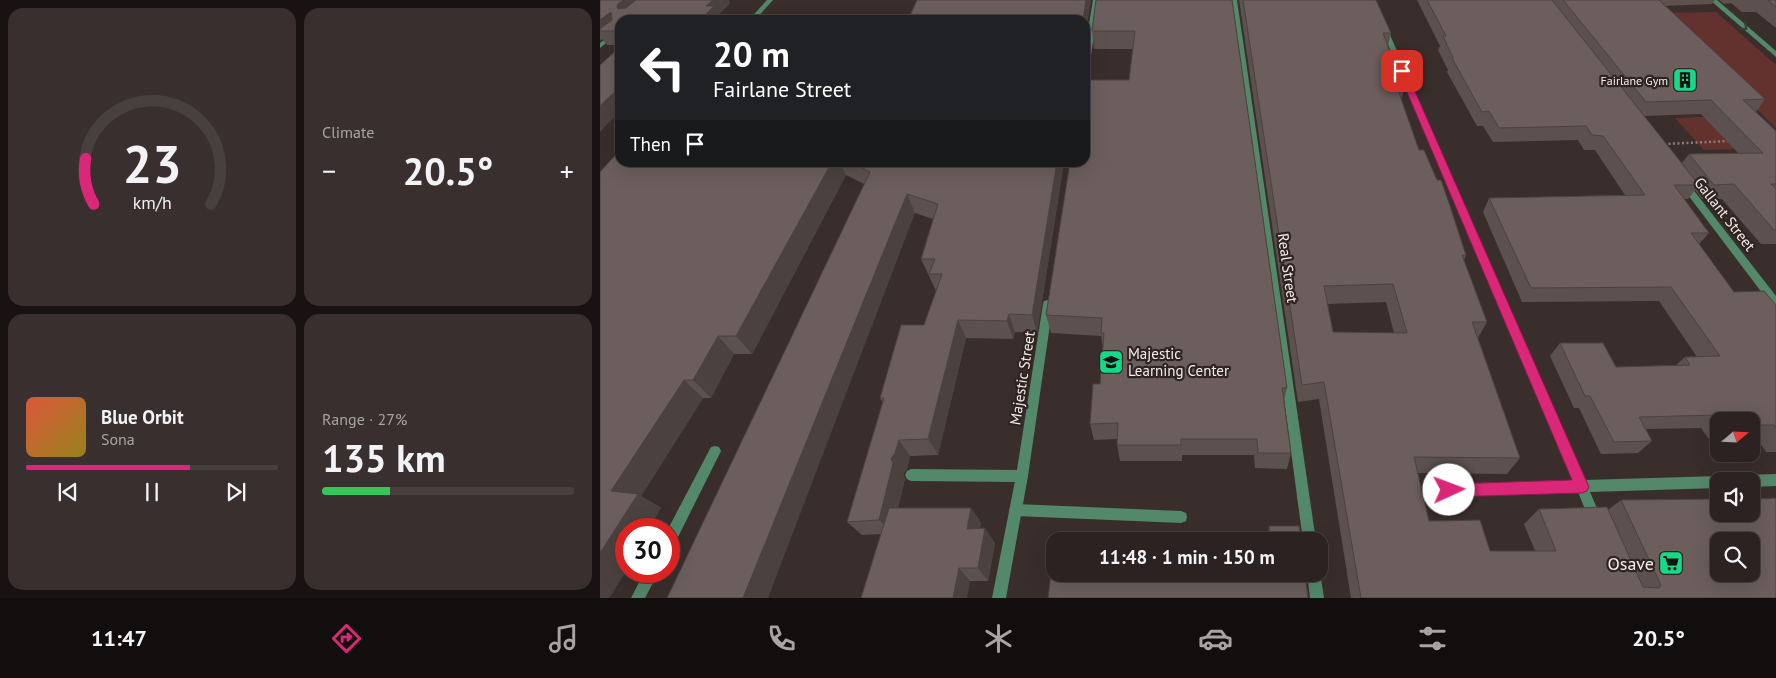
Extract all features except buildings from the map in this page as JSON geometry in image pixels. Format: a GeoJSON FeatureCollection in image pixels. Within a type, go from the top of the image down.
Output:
{"type":"FeatureCollection","features":[{"type":"Feature","properties":{"kind":"street"},"geometry":{"type":"LineString","coordinates":[[756,15],[770,0]]}},
{"type":"Feature","properties":{"kind":"street"},"geometry":{"type":"LineString","coordinates":[[1090,37],[1096,0]]}},
{"type":"Feature","properties":{"kind":"street","name":"Real Street"},"geometry":{"type":"LineString","coordinates":[[1234,0],[1309,532]]}},
{"type":"Feature","properties":{"kind":"street"},"geometry":{"type":"LineString","coordinates":[[1713,0],[1776,55]]}},
{"type":"Feature","properties":{"kind":"street"},"geometry":{"type":"LineString","coordinates":[[1379,18],[1600,530]]}},
{"type":"Feature","properties":{"kind":"street"},"geometry":{"type":"LineString","coordinates":[[600,46],[615,33]]}},
{"type":"Feature","properties":{"kind":"street","name":"Gallant Street"},"geometry":{"type":"LineString","coordinates":[[1676,174],[1776,303]]}},
{"type":"Feature","properties":{"kind":"street","name":"Majestic Street"},"geometry":{"type":"LineString","coordinates":[[999,598],[1022,476],[1051,290]]}},
{"type":"Feature","properties":{"kind":"street"},"geometry":{"type":"LineString","coordinates":[[680,519],[716,451]]}},
{"type":"Feature","properties":{"kind":"street"},"geometry":{"type":"LineString","coordinates":[[911,475],[1022,476]]}},
{"type":"Feature","properties":{"kind":"street"},"geometry":{"type":"LineString","coordinates":[[1760,481],[1776,480]]}},
{"type":"Feature","properties":{"kind":"street"},"geometry":{"type":"LineString","coordinates":[[1449,490],[1710,482]]}},
{"type":"Feature","properties":{"kind":"street"},"geometry":{"type":"LineString","coordinates":[[1015,510],[1181,516]]}},
{"type":"Feature","properties":{"kind":"street"},"geometry":{"type":"LineString","coordinates":[[1315,582],[1318,598]]}},
{"type":"Feature","properties":{"kind":"street"},"geometry":{"type":"LineString","coordinates":[[638,598],[646,583]]}},
{"type":"Feature","properties":{"kind":"path"},"geometry":{"type":"LineString","coordinates":[[1662,144],[1738,140]]}},
{"type":"Feature","properties":{"kind":"shaded area"},"geometry":{"type":"Polygon","coordinates":[[[1716,12],[1776,65],[1776,128],[1659,13],[1716,12]]]}},
{"type":"Feature","properties":{"kind":"shaded area"},"geometry":{"type":"Polygon","coordinates":[[[1758,115],[1776,148],[1704,150],[1675,118],[1758,115]]]}},
{"type":"Feature","properties":{"kind":"place","name":"Fairlane Gym"},"geometry":{"type":"Point","coordinates":[1685,80]}},
{"type":"Feature","properties":{"kind":"place","name":"Majestic Learning Center"},"geometry":{"type":"Point","coordinates":[1111,362]}},
{"type":"Feature","properties":{"kind":"place","name":"Osave"},"geometry":{"type":"Point","coordinates":[1671,563]}},
{"type":"Feature","properties":{"kind":"route"},"geometry":{"type":"LineString","coordinates":[[1402,71],[1582,487],[1449,490]]}}]}
